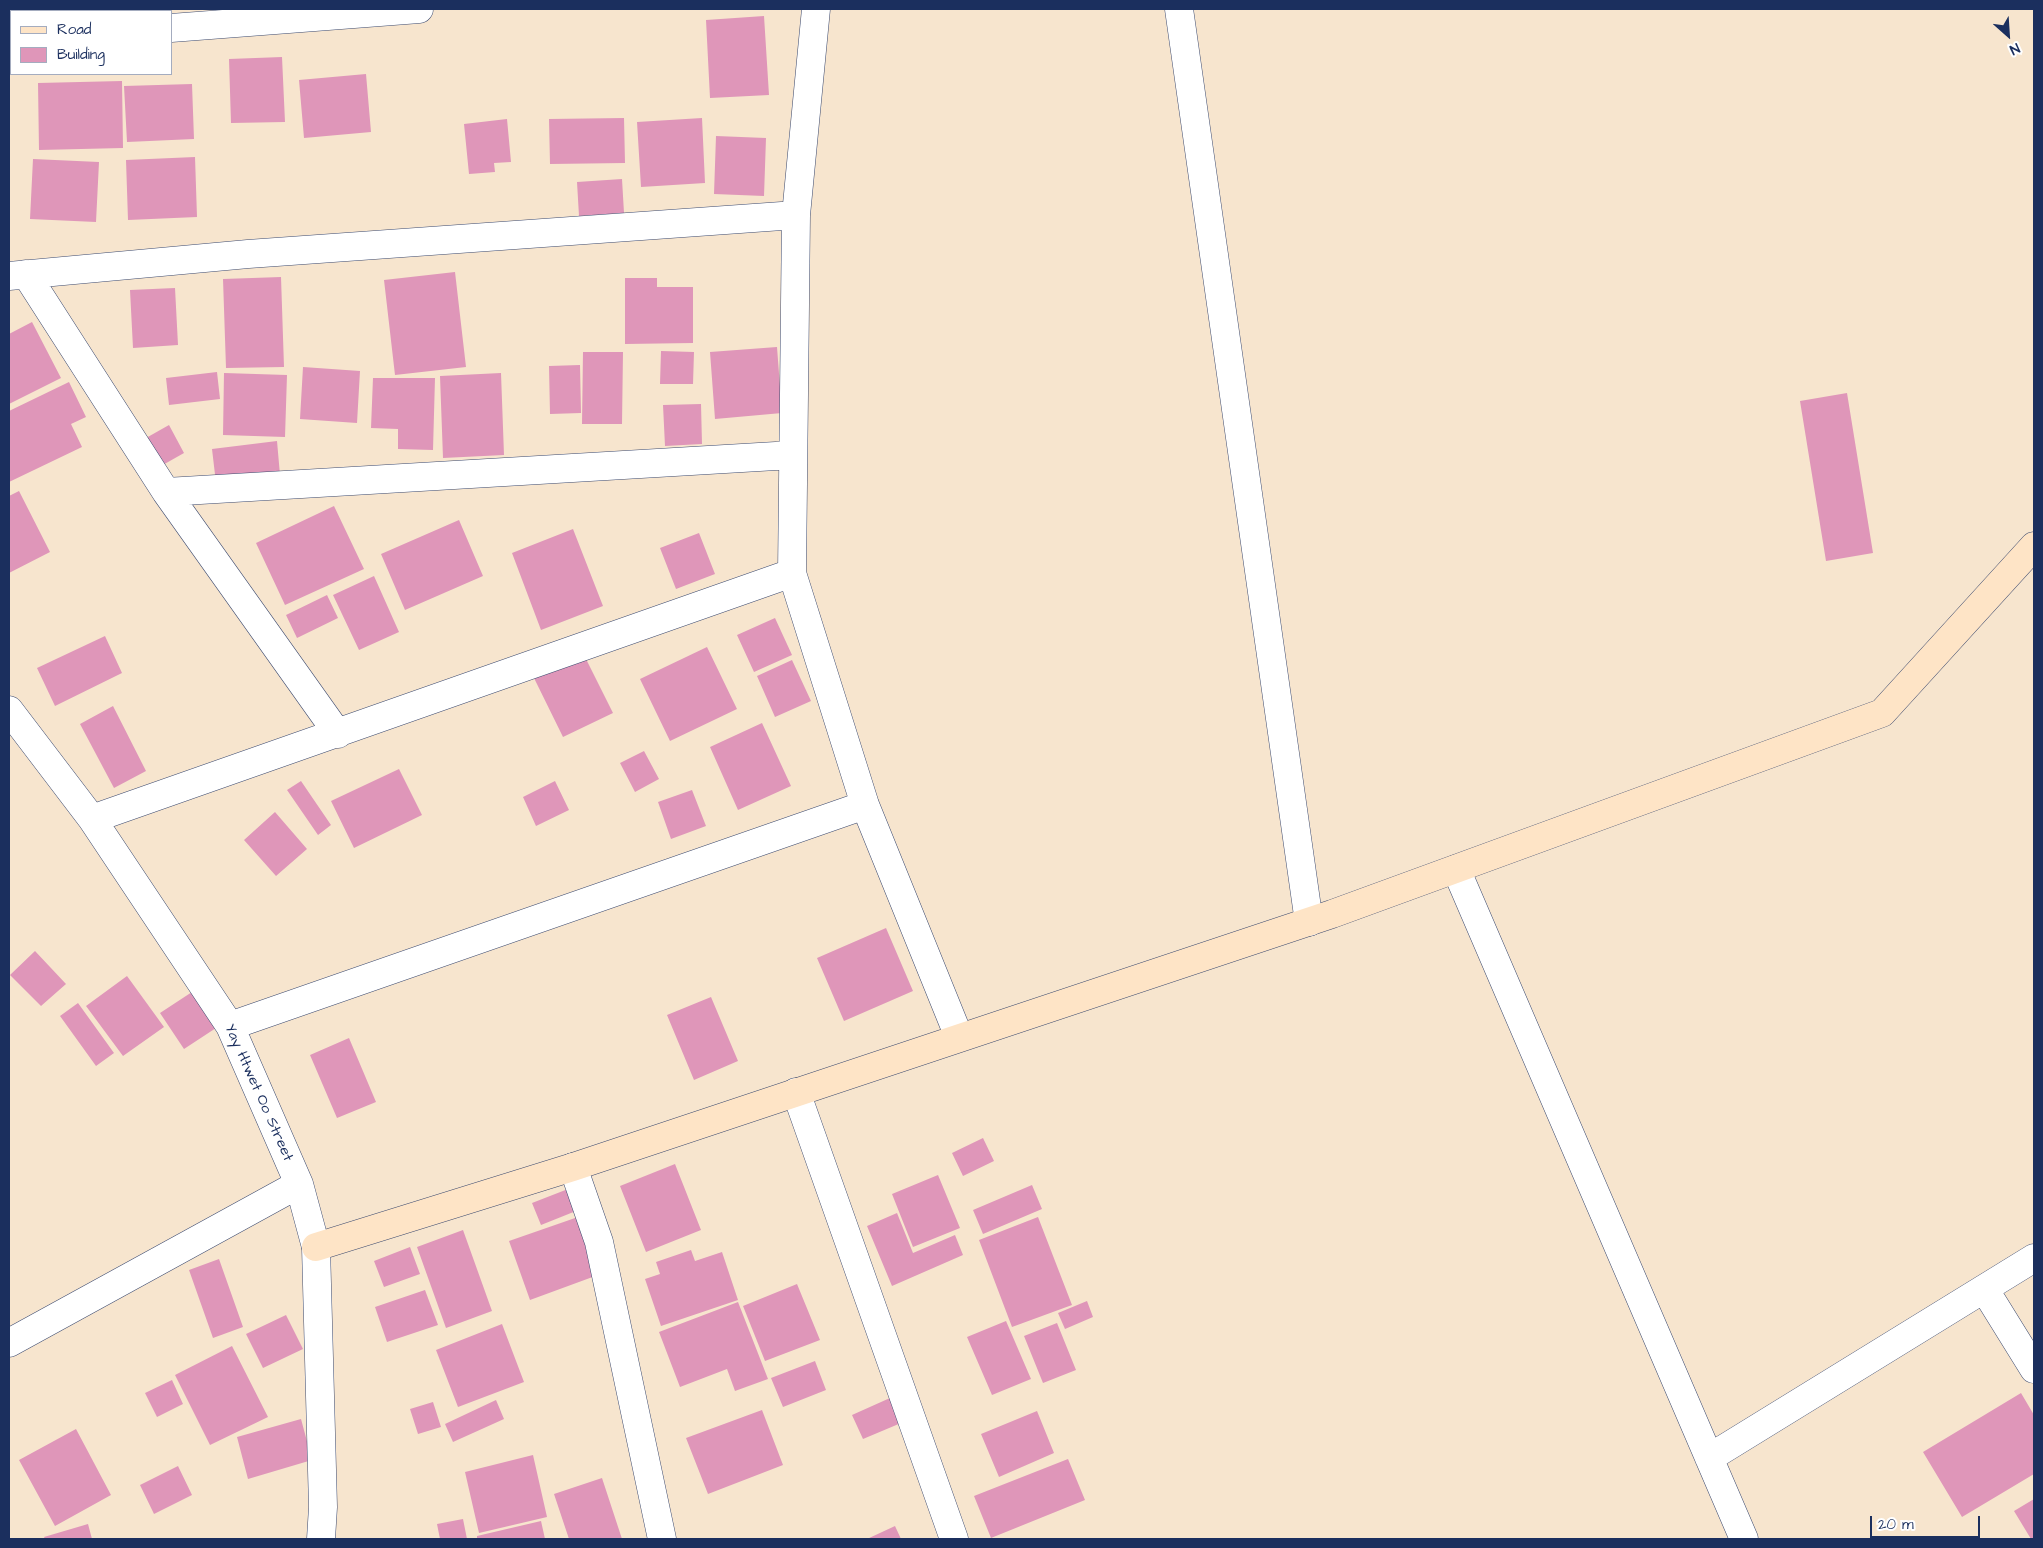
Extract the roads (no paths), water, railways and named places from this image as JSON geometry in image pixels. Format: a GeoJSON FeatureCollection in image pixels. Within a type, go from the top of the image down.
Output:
{"type":"FeatureCollection","features":[{"type":"Feature","properties":{"kind":"street"},"geometry":{"type":"LineString","coordinates":[[172,28],[419,9]]}},
{"type":"Feature","properties":{"kind":"street"},"geometry":{"type":"LineString","coordinates":[[816,9],[796,216],[792,573],[865,805],[959,1037]]}},
{"type":"Feature","properties":{"kind":"street"},"geometry":{"type":"LineString","coordinates":[[1180,9],[1309,922]]}},
{"type":"Feature","properties":{"kind":"street"},"geometry":{"type":"LineString","coordinates":[[338,734],[166,492],[17,275],[248,254],[796,216]]}},
{"type":"Feature","properties":{"kind":"street"},"geometry":{"type":"LineString","coordinates":[[166,492],[793,455]]}},
{"type":"Feature","properties":{"kind":"street"},"geometry":{"type":"LineString","coordinates":[[316,1247],[573,1167],[1309,922],[1882,714],[2034,546]]}},
{"type":"Feature","properties":{"kind":"street"},"geometry":{"type":"LineString","coordinates":[[92,820],[792,573]]}},
{"type":"Feature","properties":{"kind":"street","name":"Yay Htwet Oo Street"},"geometry":{"type":"LineString","coordinates":[[9,710],[92,820],[230,1026],[299,1184],[316,1247],[323,1507],[321,1539]]}},
{"type":"Feature","properties":{"kind":"street"},"geometry":{"type":"LineString","coordinates":[[230,1026],[865,805]]}},
{"type":"Feature","properties":{"kind":"street"},"geometry":{"type":"LineString","coordinates":[[1456,869],[1744,1539]]}},
{"type":"Feature","properties":{"kind":"street"},"geometry":{"type":"LineString","coordinates":[[796,1092],[954,1539]]}},
{"type":"Feature","properties":{"kind":"street"},"geometry":{"type":"LineString","coordinates":[[573,1167],[598,1242],[662,1539]]}},
{"type":"Feature","properties":{"kind":"street"},"geometry":{"type":"LineString","coordinates":[[9,1343],[299,1184]]}},
{"type":"Feature","properties":{"kind":"street"},"geometry":{"type":"LineString","coordinates":[[1709,1458],[1985,1290],[2034,1258]]}},
{"type":"Feature","properties":{"kind":"street"},"geometry":{"type":"LineString","coordinates":[[1985,1290],[2034,1369]]}}]}
